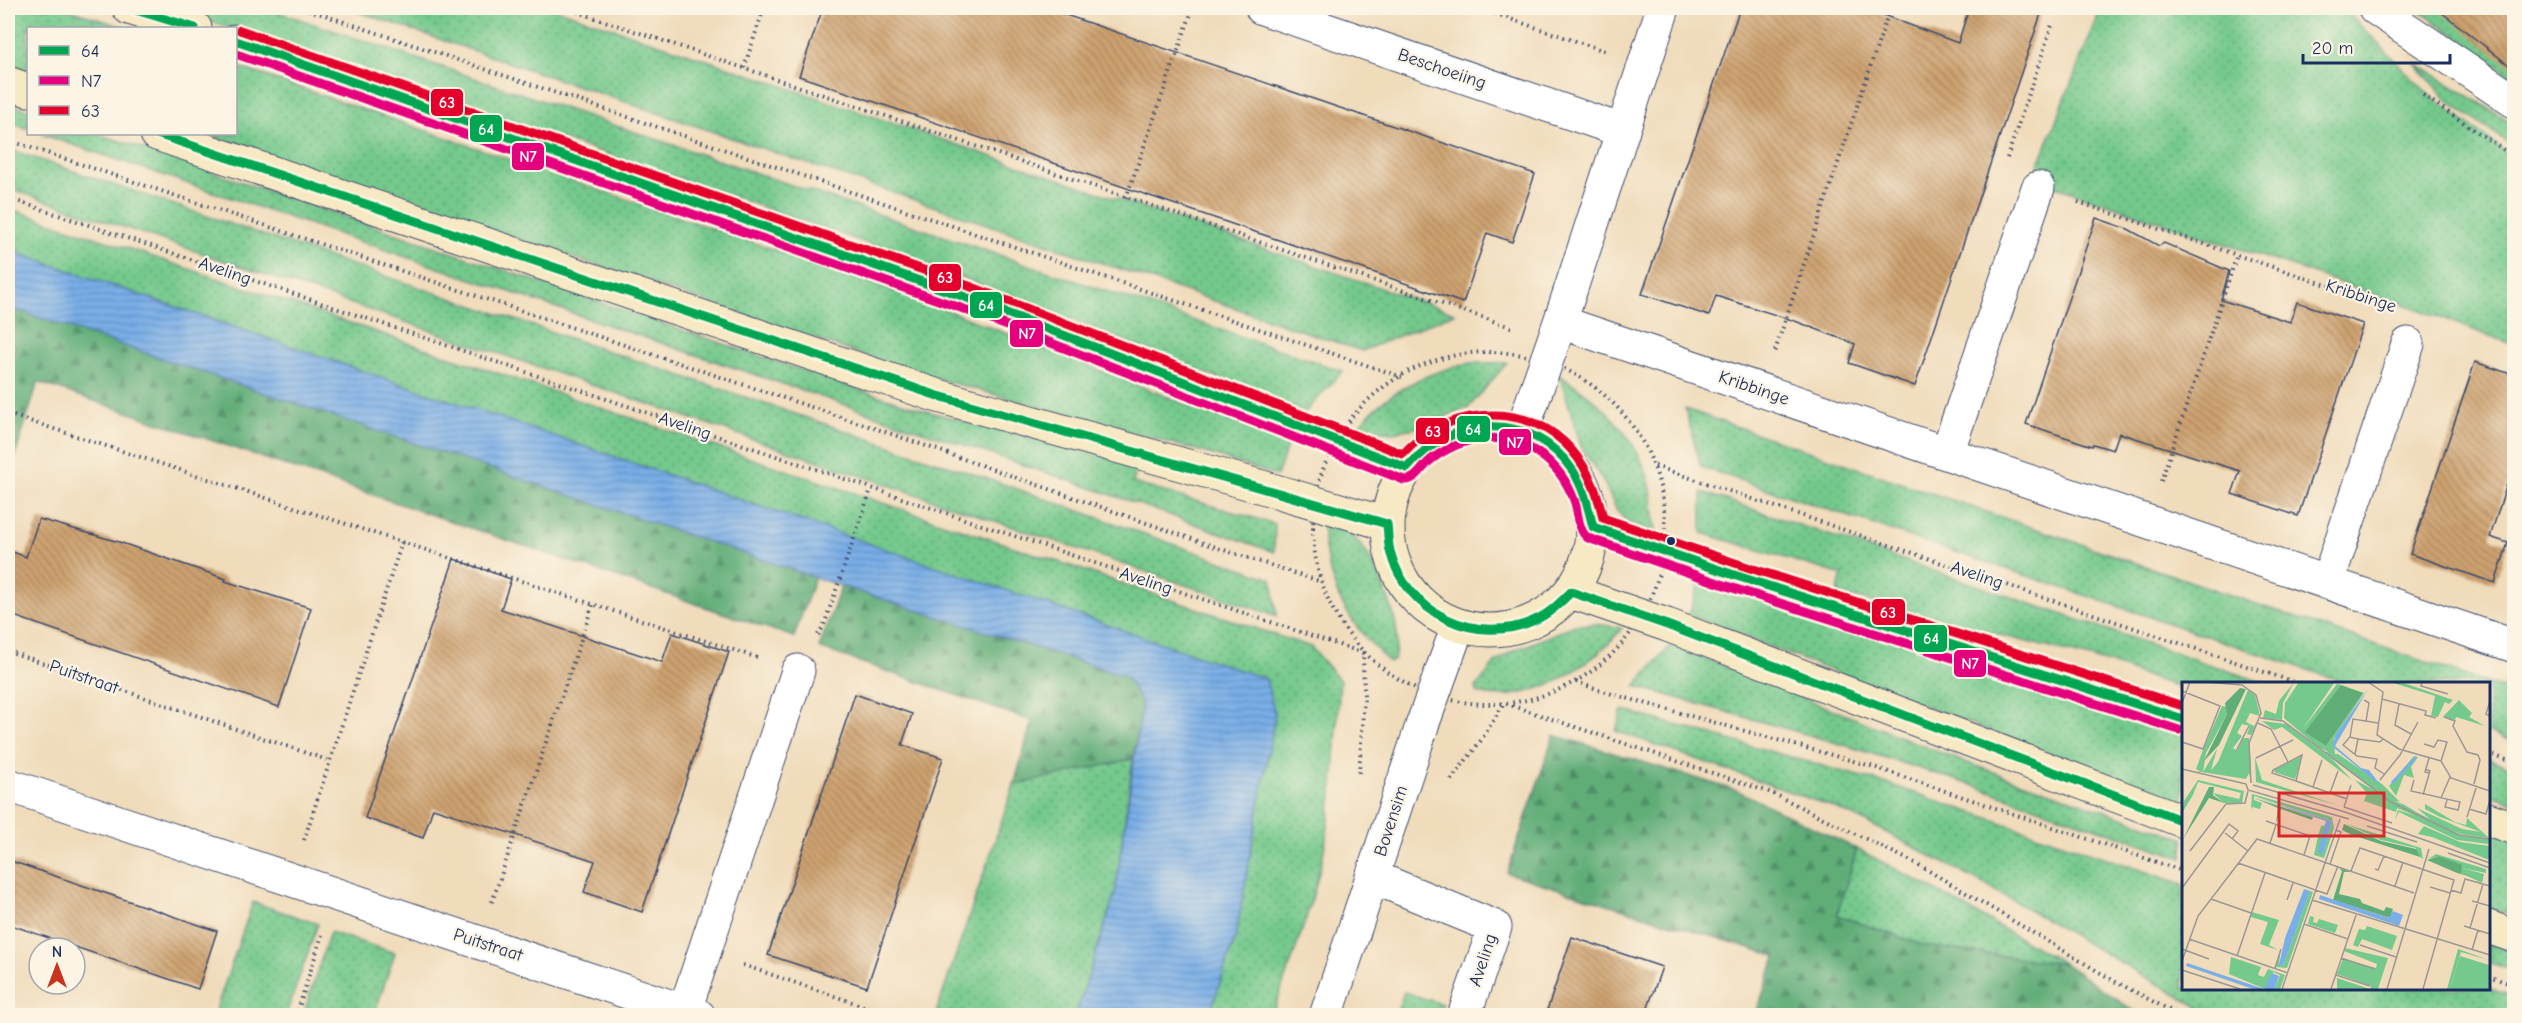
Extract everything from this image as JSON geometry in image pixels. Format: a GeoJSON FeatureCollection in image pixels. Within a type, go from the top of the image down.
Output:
{"type":"FeatureCollection","features":[{"type":"Feature","properties":{"kind":"main road"},"geometry":{"type":"LineString","coordinates":[[129,8],[192,27]]}},
{"type":"Feature","properties":{"kind":"main road"},"geometry":{"type":"LineString","coordinates":[[237,41],[965,297],[1407,468]]}},
{"type":"Feature","properties":{"kind":"main road"},"geometry":{"type":"LineString","coordinates":[[8,83],[27,90]]}},
{"type":"Feature","properties":{"kind":"main road"},"geometry":{"type":"LineString","coordinates":[[160,135],[935,395],[1272,489],[1387,524]]}},
{"type":"Feature","properties":{"kind":"main road"},"geometry":{"type":"LineString","coordinates":[[1497,426],[1522,431],[1541,439],[1559,452],[1573,468],[1584,486],[1591,506],[1593,527],[1588,561],[1571,592],[1553,610],[1524,625],[1482,631],[1458,626],[1434,615],[1414,597],[1399,575],[1390,551],[1387,524],[1397,485],[1407,468],[1425,449],[1447,436],[1471,428],[1497,426]]}},
{"type":"Feature","properties":{"kind":"main road"},"geometry":{"type":"LineString","coordinates":[[1593,527],[1688,561],[2182,718]]}},
{"type":"Feature","properties":{"kind":"main road"},"geometry":{"type":"LineString","coordinates":[[1571,592],[1667,625],[2182,821]]}},
{"type":"Feature","properties":{"kind":"main road"},"geometry":{"type":"LineString","coordinates":[[2489,820],[2514,828]]}},
{"type":"Feature","properties":{"kind":"main road"},"geometry":{"type":"LineString","coordinates":[[2489,928],[2514,936]]}},
{"type":"Feature","properties":{"kind":"street","name":"Beschoeiing"},"geometry":{"type":"LineString","coordinates":[[1262,8],[1623,131]]}},
{"type":"Feature","properties":{"kind":"street"},"geometry":{"type":"LineString","coordinates":[[1522,431],[1557,332],[1663,8]]}},
{"type":"Feature","properties":{"kind":"street"},"geometry":{"type":"LineString","coordinates":[[2375,8],[2514,101]]}},
{"type":"Feature","properties":{"kind":"street"},"geometry":{"type":"LineString","coordinates":[[1947,453],[2038,188]]}},
{"type":"Feature","properties":{"kind":"street","name":"Kribbinge"},"geometry":{"type":"LineString","coordinates":[[1557,332],[1761,391],[2514,646]]}},
{"type":"Feature","properties":{"kind":"street"},"geometry":{"type":"LineString","coordinates":[[2327,583],[2408,344]]}},
{"type":"Feature","properties":{"kind":"street","name":"Bovensim"},"geometry":{"type":"LineString","coordinates":[[1326,1016],[1423,723],[1458,626]]}},
{"type":"Feature","properties":{"kind":"street","name":"Puitstraat"},"geometry":{"type":"LineString","coordinates":[[8,785],[692,1013],[704,951],[798,670]]}},
{"type":"Feature","properties":{"kind":"street","name":"Aveling"},"geometry":{"type":"LineString","coordinates":[[1373,877],[1495,927],[1464,1016]]}},
{"type":"Feature","properties":{"kind":"path"},"geometry":{"type":"LineString","coordinates":[[303,8],[1402,377]]}},
{"type":"Feature","properties":{"kind":"path"},"geometry":{"type":"LineString","coordinates":[[566,8],[1126,198],[1557,332]]}},
{"type":"Feature","properties":{"kind":"path"},"geometry":{"type":"LineString","coordinates":[[744,68],[764,8]]}},
{"type":"Feature","properties":{"kind":"path"},"geometry":{"type":"LineString","coordinates":[[1126,198],[1193,8]]}},
{"type":"Feature","properties":{"kind":"path"},"geometry":{"type":"LineString","coordinates":[[1478,8],[1645,65]]}},
{"type":"Feature","properties":{"kind":"path"},"geometry":{"type":"LineString","coordinates":[[1761,391],[1890,8]]}},
{"type":"Feature","properties":{"kind":"path","name":"Kribbinge"},"geometry":{"type":"LineString","coordinates":[[2053,22],[2001,176],[2417,315],[2408,344]]}},
{"type":"Feature","properties":{"kind":"path"},"geometry":{"type":"LineString","coordinates":[[8,140],[880,430],[1227,552],[1322,582]]}},
{"type":"Feature","properties":{"kind":"path","name":"Aveling"},"geometry":{"type":"LineString","coordinates":[[8,198],[1363,653]]}},
{"type":"Feature","properties":{"kind":"path"},"geometry":{"type":"LineString","coordinates":[[2147,521],[2237,255]]}},
{"type":"Feature","properties":{"kind":"path"},"geometry":{"type":"LineString","coordinates":[[8,414],[798,670],[824,625],[871,489]]}},
{"type":"Feature","properties":{"kind":"path","name":"Aveling"},"geometry":{"type":"LineString","coordinates":[[1654,465],[2294,682]]}},
{"type":"Feature","properties":{"kind":"path"},"geometry":{"type":"LineString","coordinates":[[291,879],[402,542]]}},
{"type":"Feature","properties":{"kind":"path"},"geometry":{"type":"LineString","coordinates":[[478,942],[593,604]]}},
{"type":"Feature","properties":{"kind":"path","name":"Puitstraat"},"geometry":{"type":"LineString","coordinates":[[8,651],[330,761]]}},
{"type":"Feature","properties":{"kind":"path"},"geometry":{"type":"LineString","coordinates":[[1575,682],[1871,766],[2182,871]]}},
{"type":"Feature","properties":{"kind":"path"},"geometry":{"type":"LineString","coordinates":[[1504,703],[1772,793],[1918,865],[2116,982],[2181,1016]]}},
{"type":"Feature","properties":{"kind":"path"},"geometry":{"type":"LineString","coordinates":[[2489,754],[2514,763]]}},
{"type":"Feature","properties":{"kind":"path"},"geometry":{"type":"LineString","coordinates":[[296,1016],[335,894]]}},
{"type":"Feature","properties":{"kind":"path"},"geometry":{"type":"LineString","coordinates":[[704,951],[893,1016]]}},
{"type":"Feature","properties":{"kind":"path"},"geometry":{"type":"LineString","coordinates":[[2489,977],[2514,985]]}},
{"type":"Feature","properties":{"kind":"path"},"geometry":{"type":"LineString","coordinates":[[8,1014],[12,1016]]}},
{"type":"Feature","properties":{"kind":"green space"},"geometry":{"type":"Polygon","coordinates":[[[8,8],[64,8],[123,27],[27,27],[27,73],[8,66],[8,8]]]}},
{"type":"Feature","properties":{"kind":"green space"},"geometry":{"type":"Polygon","coordinates":[[[171,8],[267,8],[1343,371],[1305,412],[1029,303],[888,251],[237,31],[237,27],[226,27],[171,8]]]}},
{"type":"Feature","properties":{"kind":"green space"},"geometry":{"type":"Polygon","coordinates":[[[347,8],[553,8],[1455,313],[1362,351],[347,8]]]}},
{"type":"Feature","properties":{"kind":"green space"},"geometry":{"type":"Polygon","coordinates":[[[2101,8],[2343,8],[2430,96],[2514,158],[2514,345],[2409,306],[2033,179],[2101,8]]]}},
{"type":"Feature","properties":{"kind":"green space"},"geometry":{"type":"Polygon","coordinates":[[[2415,8],[2514,8],[2514,80],[2484,55],[2415,8]]]}},
{"type":"Feature","properties":{"kind":"green space"},"geometry":{"type":"Polygon","coordinates":[[[2415,63],[2514,124],[2514,146],[2448,102],[2415,63]]]}},
{"type":"Feature","properties":{"kind":"green space"},"geometry":{"type":"Polygon","coordinates":[[[237,66],[916,298],[1211,414],[1289,441],[1277,476],[1207,453],[913,372],[209,135],[237,135],[237,66]]]}},
{"type":"Feature","properties":{"kind":"green space"},"geometry":{"type":"Polygon","coordinates":[[[8,103],[27,110],[27,129],[8,122],[8,103]]]}},
{"type":"Feature","properties":{"kind":"green space"},"geometry":{"type":"Polygon","coordinates":[[[44,135],[102,135],[864,391],[934,413],[1138,464],[1133,483],[1275,524],[1274,552],[1130,501],[44,135]]]}},
{"type":"Feature","properties":{"kind":"green space"},"geometry":{"type":"Polygon","coordinates":[[[8,149],[1006,485],[1272,579],[1277,616],[8,188],[8,149]]]}},
{"type":"Feature","properties":{"kind":"green space"},"geometry":{"type":"Polygon","coordinates":[[[8,208],[1311,647],[1340,681],[1331,804],[1315,888],[1272,1015],[1209,1015],[1236,936],[1266,679],[8,250],[8,208]]]}},
{"type":"Feature","properties":{"kind":"green space"},"geometry":{"type":"Polygon","coordinates":[[[8,307],[815,577],[794,637],[38,382],[8,479],[8,307]]]}},
{"type":"Feature","properties":{"kind":"green space"},"geometry":{"type":"Polygon","coordinates":[[[1471,363],[1507,363],[1468,408],[1415,428],[1393,432],[1361,429],[1359,425],[1371,413],[1409,384],[1424,377],[1471,363]]]}},
{"type":"Feature","properties":{"kind":"green space"},"geometry":{"type":"Polygon","coordinates":[[[1560,376],[1604,409],[1629,438],[1646,472],[1651,490],[1656,532],[1629,523],[1617,511],[1604,483],[1581,446],[1560,376]]]}},
{"type":"Feature","properties":{"kind":"green space"},"geometry":{"type":"Polygon","coordinates":[[[1685,409],[2485,682],[2344,682],[1701,467],[1685,409]]]}},
{"type":"Feature","properties":{"kind":"green space"},"geometry":{"type":"Polygon","coordinates":[[[1702,492],[2261,682],[2182,682],[2182,689],[2102,661],[1837,593],[1842,575],[1702,533],[1702,492]]]}},
{"type":"Feature","properties":{"kind":"green space"},"geometry":{"type":"Polygon","coordinates":[[[1326,519],[1355,538],[1368,555],[1380,578],[1394,616],[1397,641],[1394,661],[1389,662],[1373,646],[1360,631],[1340,600],[1333,583],[1324,545],[1322,522],[1326,519]]]}},
{"type":"Feature","properties":{"kind":"green space"},"geometry":{"type":"Polygon","coordinates":[[[1700,581],[2182,727],[2182,804],[1832,671],[1689,615],[1700,581]]]}},
{"type":"Feature","properties":{"kind":"green space"},"geometry":{"type":"Polygon","coordinates":[[[841,586],[1126,676],[1142,704],[1133,759],[1014,785],[1032,721],[819,648],[841,586]]]}},
{"type":"Feature","properties":{"kind":"green space"},"geometry":{"type":"Polygon","coordinates":[[[1597,624],[1622,628],[1594,656],[1558,680],[1518,694],[1497,696],[1477,693],[1476,687],[1495,663],[1511,652],[1575,625],[1597,624]]]}},
{"type":"Feature","properties":{"kind":"green space"},"geometry":{"type":"Polygon","coordinates":[[[1671,645],[1959,760],[2182,838],[2182,858],[1975,786],[1851,747],[1635,686],[1671,645]]]}},
{"type":"Feature","properties":{"kind":"green space"},"geometry":{"type":"Polygon","coordinates":[[[2489,683],[2514,692],[2514,742],[2489,732],[2489,683]]]}},
{"type":"Feature","properties":{"kind":"green space"},"geometry":{"type":"Polygon","coordinates":[[[1622,710],[1891,785],[2182,884],[2182,990],[2489,988],[2514,997],[2514,1015],[2212,1015],[1984,884],[1874,826],[1836,808],[1616,731],[1622,710]]]}},
{"type":"Feature","properties":{"kind":"green space"},"geometry":{"type":"Polygon","coordinates":[[[1554,735],[1738,791],[1857,849],[1837,915],[1925,946],[2065,964],[2140,1015],[1764,1016],[1756,1013],[1776,956],[1507,873],[1554,735]]]}},
{"type":"Feature","properties":{"kind":"green space"},"geometry":{"type":"Polygon","coordinates":[[[2489,758],[2514,770],[2514,803],[2489,794],[2489,758]]]}},
{"type":"Feature","properties":{"kind":"green space"},"geometry":{"type":"Polygon","coordinates":[[[1133,759],[1115,894],[1076,1015],[935,1016],[1014,785],[1133,759]]]}},
{"type":"Feature","properties":{"kind":"green space"},"geometry":{"type":"Polygon","coordinates":[[[2489,830],[2514,839],[2514,916],[2489,907],[2489,830]]]}},
{"type":"Feature","properties":{"kind":"green space"},"geometry":{"type":"Polygon","coordinates":[[[1857,849],[2065,964],[1925,946],[1837,915],[1857,849]]]}},
{"type":"Feature","properties":{"kind":"green space"},"geometry":{"type":"Polygon","coordinates":[[[253,902],[318,924],[286,1015],[214,1015],[253,902]]]}},
{"type":"Feature","properties":{"kind":"green space"},"geometry":{"type":"Polygon","coordinates":[[[330,932],[395,953],[374,1015],[303,1015],[330,932]]]}},
{"type":"Feature","properties":{"kind":"green space"},"geometry":{"type":"Polygon","coordinates":[[[2489,943],[2514,952],[2514,971],[2489,962],[2489,943]]]}},
{"type":"Feature","properties":{"kind":"green space"},"geometry":{"type":"Polygon","coordinates":[[[1404,992],[1442,1004],[1438,1015],[1396,1015],[1404,992]]]}},
{"type":"Feature","properties":{"kind":"water"},"geometry":{"type":"Polygon","coordinates":[[[8,250],[1266,679],[1275,715],[1236,936],[1209,1015],[1076,1015],[1115,894],[1142,704],[1126,676],[841,586],[8,307],[8,250]]]}},
{"type":"Feature","properties":{"kind":"building"},"geometry":{"type":"Polygon","coordinates":[[[823,8],[1045,8],[1535,174],[1512,242],[1487,233],[1463,303],[799,76],[823,8]]]}},
{"type":"Feature","properties":{"kind":"building"},"geometry":{"type":"Polygon","coordinates":[[[1740,8],[1885,8],[1883,15],[1958,43],[1969,8],[2043,8],[1915,386],[1849,363],[1855,344],[1795,321],[1716,296],[1709,316],[1642,294],[1740,8]]]}},
{"type":"Feature","properties":{"kind":"building"},"geometry":{"type":"Polygon","coordinates":[[[2436,8],[2514,8],[2514,69],[2436,8]]]}},
{"type":"Feature","properties":{"kind":"building"},"geometry":{"type":"Polygon","coordinates":[[[2096,218],[2128,229],[2159,246],[2164,243],[2229,271],[2221,300],[2290,322],[2297,302],[2363,324],[2298,516],[2232,494],[2240,471],[2119,433],[2113,450],[2093,444],[2092,446],[2026,424],[2096,218]]]}},
{"type":"Feature","properties":{"kind":"building"},"geometry":{"type":"Polygon","coordinates":[[[2475,362],[2514,375],[2514,462],[2490,537],[2508,543],[2495,583],[2410,554],[2475,362]]]}},
{"type":"Feature","properties":{"kind":"building"},"geometry":{"type":"Polygon","coordinates":[[[39,519],[119,542],[226,579],[225,581],[311,608],[279,707],[8,614],[8,550],[26,557],[39,519]]]}},
{"type":"Feature","properties":{"kind":"building"},"geometry":{"type":"Polygon","coordinates":[[[454,559],[511,579],[501,609],[662,662],[672,633],[729,652],[642,912],[584,892],[595,861],[433,808],[423,838],[365,818],[454,559]]]}},
{"type":"Feature","properties":{"kind":"building"},"geometry":{"type":"Polygon","coordinates":[[[855,694],[912,714],[902,745],[943,758],[867,987],[768,955],[855,694]]]}},
{"type":"Feature","properties":{"kind":"building"},"geometry":{"type":"Polygon","coordinates":[[[8,860],[217,931],[198,989],[87,951],[87,936],[43,936],[8,924],[8,860]]]}},
{"type":"Feature","properties":{"kind":"building"},"geometry":{"type":"Polygon","coordinates":[[[1572,937],[1662,967],[1645,1016],[1545,1016],[1572,937]]]}},
{"type":"Feature","properties":{"kind":"transit line","name":"64"},"geometry":{"type":"LineString","coordinates":[[129,8],[192,27]]}},
{"type":"Feature","properties":{"kind":"transit line","name":"63"},"geometry":{"type":"LineString","coordinates":[[240,30],[969,286],[1403,454],[1420,439],[1439,427],[1460,419],[1482,415],[1504,415],[1525,420],[1546,429],[1572,450],[1594,487],[1603,518],[1744,566],[2182,706]]}},
{"type":"Feature","properties":{"kind":"transit line","name":"64"},"geometry":{"type":"LineString","coordinates":[[237,41],[965,297],[1407,468],[1425,450],[1446,438],[1468,430],[1492,427],[1514,429],[1536,437],[1556,451],[1573,471],[1583,491],[1593,527],[1740,577],[2182,719]]}},
{"type":"Feature","properties":{"kind":"transit line","name":"N7"},"geometry":{"type":"LineString","coordinates":[[237,54],[961,308],[1404,480],[1416,476],[1428,462],[1438,455],[1465,442],[1480,438],[1516,442],[1541,455],[1560,474],[1568,486],[1576,505],[1580,526],[1588,538],[1736,589],[2179,730]]}},
{"type":"Feature","properties":{"kind":"transit line","name":"64"},"geometry":{"type":"LineString","coordinates":[[160,135],[935,395],[1387,524],[1390,551],[1398,573],[1411,592],[1428,607],[1447,619],[1468,626],[1490,629],[1513,627],[1540,618],[1571,592],[1667,625],[2182,821]]}}]}
